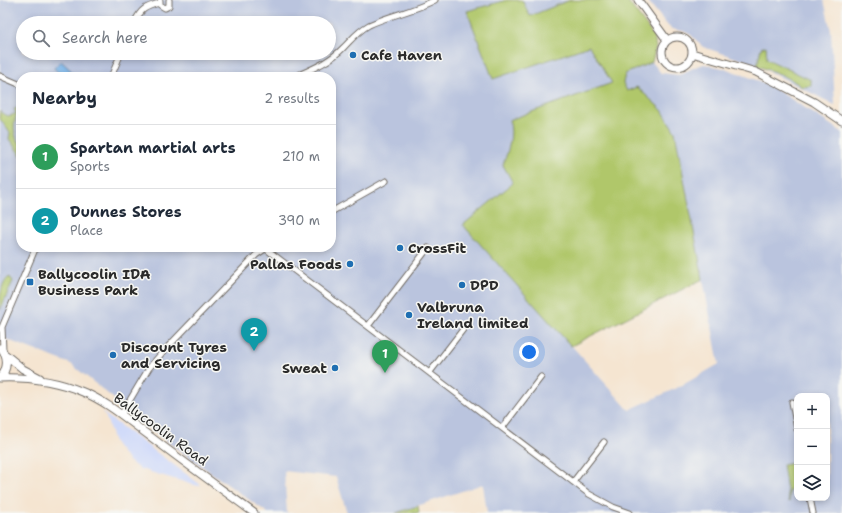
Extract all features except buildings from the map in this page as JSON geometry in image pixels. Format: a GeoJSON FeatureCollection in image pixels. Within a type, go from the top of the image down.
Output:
{"type":"FeatureCollection","features":[{"type":"Feature","properties":{"kind":"street"},"geometry":{"type":"LineString","coordinates":[[138,16],[141,10],[160,2],[161,6],[165,8],[169,6],[169,0]]}},
{"type":"Feature","properties":{"kind":"street"},"geometry":{"type":"LineString","coordinates":[[336,54],[344,48],[357,32],[369,25],[435,0]]}},
{"type":"Feature","properties":{"kind":"street"},"geometry":{"type":"LineString","coordinates":[[638,0],[667,40]]}},
{"type":"Feature","properties":{"kind":"street"},"geometry":{"type":"LineString","coordinates":[[676,36],[681,37],[689,44],[692,53],[690,60],[686,64],[682,66],[671,66],[664,61],[662,56],[662,47],[667,40],[676,36]]}},
{"type":"Feature","properties":{"kind":"street"},"geometry":{"type":"LineString","coordinates":[[692,53],[756,72],[814,102],[842,121]]}},
{"type":"Feature","properties":{"kind":"street"},"geometry":{"type":"LineString","coordinates":[[113,72],[118,60]]}},
{"type":"Feature","properties":{"kind":"street"},"geometry":{"type":"LineString","coordinates":[[306,72],[316,68],[328,60]]}},
{"type":"Feature","properties":{"kind":"street"},"geometry":{"type":"LineString","coordinates":[[0,76],[16,83]]}},
{"type":"Feature","properties":{"kind":"street"},"geometry":{"type":"LineString","coordinates":[[336,209],[386,181]]}},
{"type":"Feature","properties":{"kind":"street"},"geometry":{"type":"LineString","coordinates":[[368,326],[428,248]]}},
{"type":"Feature","properties":{"kind":"street"},"geometry":{"type":"LineString","coordinates":[[0,378],[6,370],[7,364],[3,351],[1,328],[34,252]]}},
{"type":"Feature","properties":{"kind":"street"},"geometry":{"type":"LineString","coordinates":[[120,415],[150,368],[161,354],[256,255],[261,252]]}},
{"type":"Feature","properties":{"kind":"street"},"geometry":{"type":"LineString","coordinates":[[273,252],[573,482],[600,501],[613,508],[630,513]]}},
{"type":"Feature","properties":{"kind":"street"},"geometry":{"type":"LineString","coordinates":[[430,372],[468,322]]}},
{"type":"Feature","properties":{"kind":"street","name":"Ballycoolin Road"},"geometry":{"type":"LineString","coordinates":[[3,351],[23,369],[45,381]]}},
{"type":"Feature","properties":{"kind":"street"},"geometry":{"type":"LineString","coordinates":[[502,428],[541,377]]}},
{"type":"Feature","properties":{"kind":"street","name":"Ballycoolin Road"},"geometry":{"type":"LineString","coordinates":[[0,378],[45,381],[85,392],[120,415],[254,513]]}},
{"type":"Feature","properties":{"kind":"street"},"geometry":{"type":"LineString","coordinates":[[792,402],[794,413]]}},
{"type":"Feature","properties":{"kind":"street"},"geometry":{"type":"LineString","coordinates":[[573,482],[604,442]]}},
{"type":"Feature","properties":{"kind":"street"},"geometry":{"type":"LineString","coordinates":[[811,501],[813,513]]}},
{"type":"Feature","properties":{"kind":"shaded area"},"geometry":{"type":"Polygon","coordinates":[[[0,0],[507,0],[467,11],[493,79],[589,46],[612,83],[509,120],[511,126],[509,149],[503,165],[513,183],[464,225],[629,410],[681,386],[719,364],[675,132],[627,91],[623,83],[625,74],[652,62],[661,73],[679,75],[704,64],[727,69],[767,84],[842,132],[842,513],[487,513],[483,484],[396,513],[347,513],[336,477],[284,471],[287,513],[268,513],[166,441],[71,364],[0,337],[0,0]]]}},
{"type":"Feature","properties":{"kind":"shaded area"},"geometry":{"type":"Polygon","coordinates":[[[522,0],[570,0],[530,16],[522,0]]]}},
{"type":"Feature","properties":{"kind":"shaded area"},"geometry":{"type":"Polygon","coordinates":[[[647,0],[824,0],[831,31],[835,105],[754,64],[703,47],[691,35],[683,31],[672,29],[668,26],[647,0]]]}},
{"type":"Feature","properties":{"kind":"shaded area"},"geometry":{"type":"Polygon","coordinates":[[[101,411],[201,485],[198,486],[140,469],[134,465],[127,459],[114,442],[106,417],[101,411]]]}},
{"type":"Feature","properties":{"kind":"green space"},"geometry":{"type":"Polygon","coordinates":[[[507,0],[522,0],[530,16],[570,0],[627,0],[654,36],[656,47],[652,62],[625,74],[623,83],[627,91],[637,87],[662,110],[675,132],[703,279],[571,346],[463,225],[513,183],[503,165],[511,137],[509,120],[612,83],[589,46],[493,79],[467,11],[507,0]]]}},
{"type":"Feature","properties":{"kind":"green space"},"geometry":{"type":"Polygon","coordinates":[[[766,46],[767,59],[811,80],[811,86],[802,87],[786,77],[757,66],[761,48],[766,46]]]}},
{"type":"Feature","properties":{"kind":"green space"},"geometry":{"type":"Polygon","coordinates":[[[0,111],[6,115],[16,113],[14,129],[16,149],[9,139],[10,133],[0,119],[0,111]]]}},
{"type":"Feature","properties":{"kind":"green space"},"geometry":{"type":"Polygon","coordinates":[[[9,276],[13,281],[0,310],[0,296],[2,287],[9,276]]]}},
{"type":"Feature","properties":{"kind":"green space"},"geometry":{"type":"Polygon","coordinates":[[[794,463],[794,490],[789,491],[789,502],[783,465],[794,463]]]}},
{"type":"Feature","properties":{"kind":"green space"},"geometry":{"type":"Polygon","coordinates":[[[418,506],[419,513],[396,513],[418,506]]]}},
{"type":"Feature","properties":{"kind":"water"},"geometry":{"type":"Polygon","coordinates":[[[61,61],[73,72],[58,72],[54,68],[61,61]]]}},
{"type":"Feature","properties":{"kind":"place","name":"Cafe Haven"},"geometry":{"type":"Point","coordinates":[353,55]}},
{"type":"Feature","properties":{"kind":"place","name":"CrossFit"},"geometry":{"type":"Point","coordinates":[400,248]}},
{"type":"Feature","properties":{"kind":"place","name":"Pallas Foods"},"geometry":{"type":"Point","coordinates":[350,264]}},
{"type":"Feature","properties":{"kind":"place","name":"Ballycoolin IDA Business Park"},"geometry":{"type":"Point","coordinates":[30,282]}},
{"type":"Feature","properties":{"kind":"place","name":"DPD"},"geometry":{"type":"Point","coordinates":[462,285]}},
{"type":"Feature","properties":{"kind":"place","name":"Valbruna Ireland limited"},"geometry":{"type":"Point","coordinates":[409,315]}},
{"type":"Feature","properties":{"kind":"place","name":"Dunnes Stores"},"geometry":{"type":"Point","coordinates":[254,351]}},
{"type":"Feature","properties":{"kind":"place","name":"Discount Tyres and Servicing"},"geometry":{"type":"Point","coordinates":[113,355]}},
{"type":"Feature","properties":{"kind":"place","name":"Sweat"},"geometry":{"type":"Point","coordinates":[335,368]}},
{"type":"Feature","properties":{"kind":"place","name":"Spartan martial arts"},"geometry":{"type":"Point","coordinates":[385,373]}}]}
